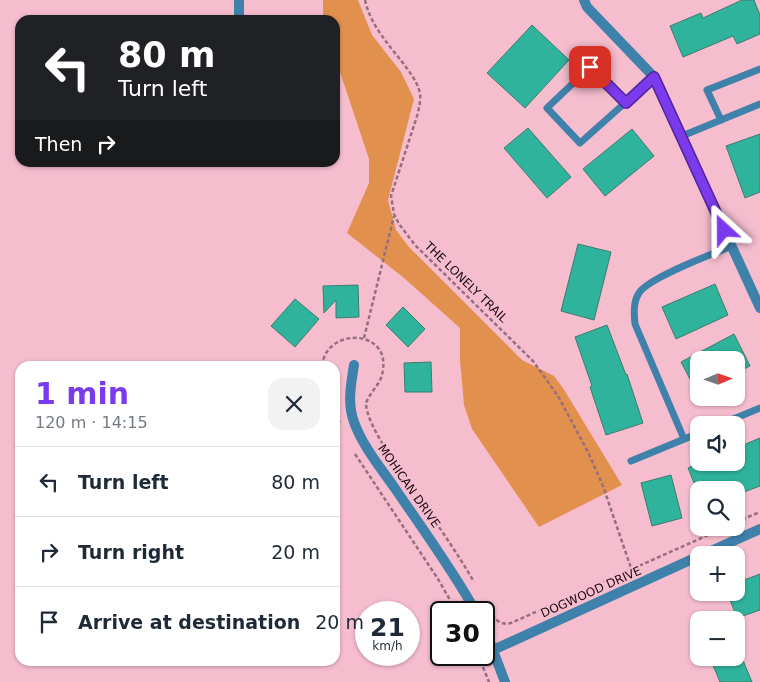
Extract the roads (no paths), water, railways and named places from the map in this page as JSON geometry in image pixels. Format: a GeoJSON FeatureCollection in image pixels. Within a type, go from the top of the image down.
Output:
{"type":"FeatureCollection","features":[{"type":"Feature","properties":{"kind":"street"},"geometry":{"type":"LineString","coordinates":[[239,0],[239,15]]}},
{"type":"Feature","properties":{"kind":"street"},"geometry":{"type":"LineString","coordinates":[[584,0],[587,7],[654,77],[760,308]]}},
{"type":"Feature","properties":{"kind":"street","name":"MOHICAN DRIVE"},"geometry":{"type":"LineString","coordinates":[[354,365],[349,393],[354,422],[367,448],[441,555],[469,601]]}},
{"type":"Feature","properties":{"kind":"street","name":"DOGWOOD DRIVE"},"geometry":{"type":"LineString","coordinates":[[722,546],[760,529]]}},
{"type":"Feature","properties":{"kind":"street","name":"DOGWOOD DRIVE"},"geometry":{"type":"LineString","coordinates":[[495,649],[690,561]]}},
{"type":"Feature","properties":{"kind":"street"},"geometry":{"type":"LineString","coordinates":[[495,655],[505,682]]}},
{"type":"Feature","properties":{"kind":"lane"},"geometry":{"type":"LineString","coordinates":[[626,103],[590,67],[547,108],[580,143],[626,103],[654,77]]}},
{"type":"Feature","properties":{"kind":"lane"},"geometry":{"type":"LineString","coordinates":[[721,120],[707,90],[760,69]]}},
{"type":"Feature","properties":{"kind":"lane"},"geometry":{"type":"LineString","coordinates":[[682,136],[760,104]]}},
{"type":"Feature","properties":{"kind":"lane"},"geometry":{"type":"LineString","coordinates":[[684,440],[635,324],[634,310],[639,294],[651,282],[732,246]]}},
{"type":"Feature","properties":{"kind":"lane"},"geometry":{"type":"LineString","coordinates":[[741,416],[760,408]]}},
{"type":"Feature","properties":{"kind":"lane"},"geometry":{"type":"LineString","coordinates":[[631,461],[690,437]]}}]}
